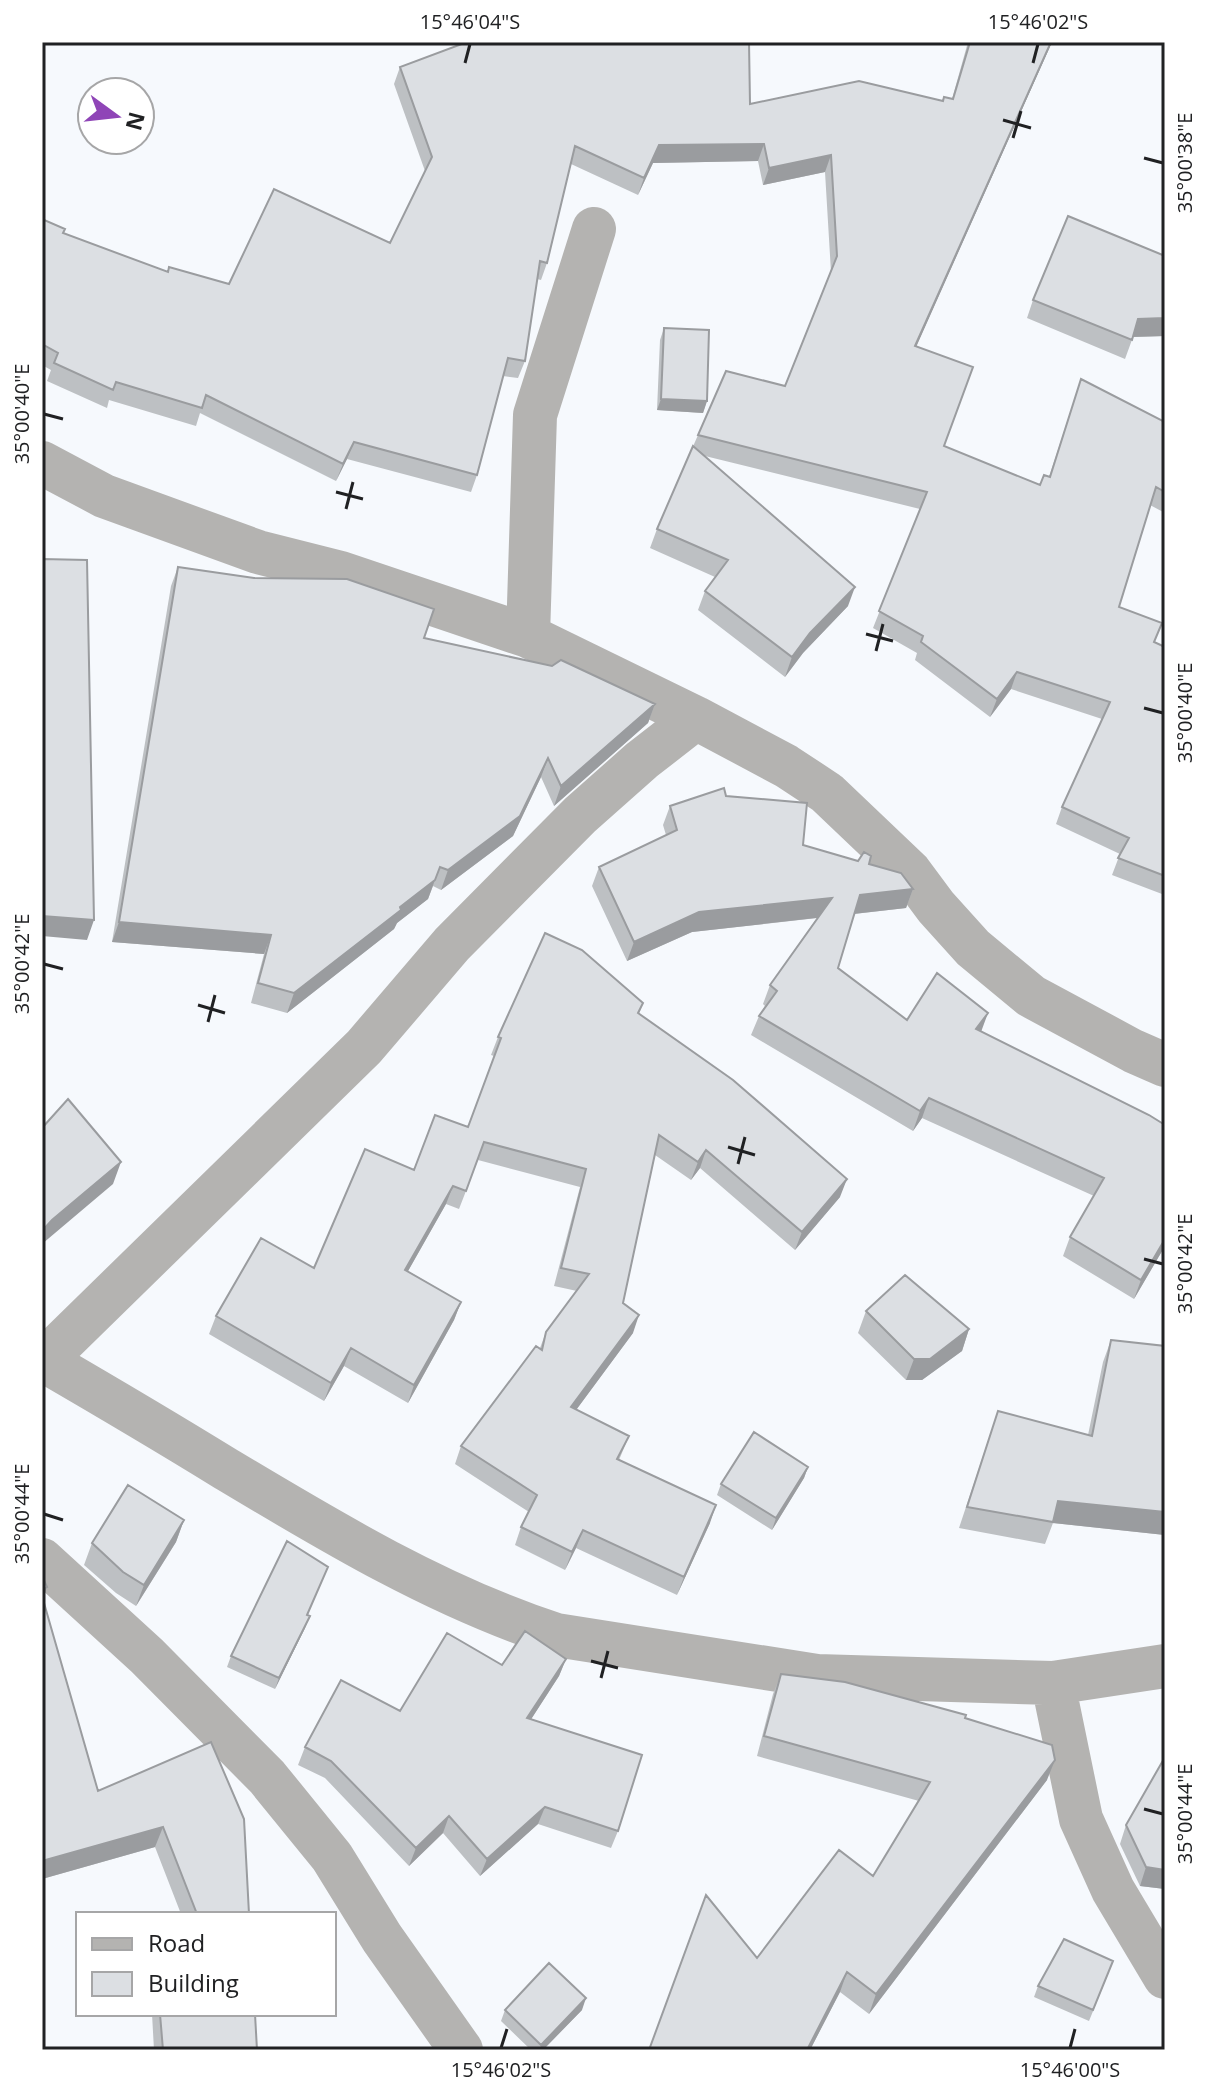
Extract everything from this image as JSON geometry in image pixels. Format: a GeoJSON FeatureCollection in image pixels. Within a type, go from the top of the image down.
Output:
{"type":"FeatureCollection","features":[{"type":"Feature","properties":{"kind":"street"},"geometry":{"type":"LineString","coordinates":[[528,636],[535,415],[594,229]]}},
{"type":"Feature","properties":{"kind":"street"},"geometry":{"type":"LineString","coordinates":[[42,463],[104,496],[258,552],[341,573],[528,636],[786,766],[827,793],[910,872],[973,948],[1031,996],[1165,1065]]}},
{"type":"Feature","properties":{"kind":"street"},"geometry":{"type":"LineString","coordinates":[[696,718],[642,760],[580,815],[452,944],[364,1047],[43,1361],[314,1522],[404,1571],[517,1622],[556,1635],[817,1676],[1053,1683],[1165,1666]]}},
{"type":"Feature","properties":{"kind":"street"},"geometry":{"type":"LineString","coordinates":[[42,1560],[147,1656],[267,1777],[332,1857],[382,1938],[461,2050]]}},
{"type":"Feature","properties":{"kind":"street"},"geometry":{"type":"LineString","coordinates":[[1053,1683],[1081,1819],[1113,1890],[1165,1977]]}},
{"type":"Feature","properties":{"kind":"building"},"geometry":{"type":"Polygon","coordinates":[[[467,42],[749,42],[750,104],[859,81],[943,101],[944,97],[953,99],[970,42],[1051,42],[915,346],[973,367],[944,446],[1040,485],[1044,475],[1050,477],[1081,379],[1165,422],[1165,492],[1156,487],[1119,607],[1162,623],[1154,642],[1165,647],[1165,876],[1118,858],[1129,838],[1062,807],[1110,702],[1017,672],[997,699],[921,642],[923,636],[879,611],[927,492],[698,435],[726,371],[785,386],[837,256],[831,155],[769,168],[764,144],[659,145],[644,178],[575,146],[547,263],[540,261],[525,361],[508,358],[477,475],[354,442],[343,464],[206,395],[202,408],[116,382],[113,390],[54,363],[58,353],[42,344],[42,219],[65,229],[63,233],[168,272],[169,267],[229,284],[274,189],[390,243],[432,157],[400,67],[467,42]]]}},
{"type":"Feature","properties":{"kind":"building"},"geometry":{"type":"Polygon","coordinates":[[[1068,216],[1165,256],[1165,318],[1138,319],[1132,340],[1033,300],[1068,216]]]}},
{"type":"Feature","properties":{"kind":"building"},"geometry":{"type":"Polygon","coordinates":[[[664,328],[709,330],[707,401],[661,399],[664,328]]]}},
{"type":"Feature","properties":{"kind":"building"},"geometry":{"type":"Polygon","coordinates":[[[693,446],[855,587],[810,633],[792,657],[705,591],[728,560],[657,529],[693,446]]]}},
{"type":"Feature","properties":{"kind":"building"},"geometry":{"type":"Polygon","coordinates":[[[42,559],[87,560],[94,920],[42,916],[42,559]]]}},
{"type":"Feature","properties":{"kind":"building"},"geometry":{"type":"Polygon","coordinates":[[[178,567],[254,578],[347,579],[434,609],[424,638],[552,666],[561,660],[655,704],[561,786],[548,758],[520,816],[448,870],[440,867],[435,880],[400,907],[401,910],[294,993],[258,983],[271,935],[119,922],[178,567]]]}},
{"type":"Feature","properties":{"kind":"building"},"geometry":{"type":"Polygon","coordinates":[[[724,788],[726,796],[807,803],[803,845],[858,861],[864,852],[871,856],[869,864],[901,873],[913,889],[860,895],[838,968],[907,1020],[937,973],[988,1013],[976,1029],[1165,1125],[1165,1239],[1141,1280],[1070,1237],[1104,1178],[929,1098],[920,1111],[759,1016],[777,991],[770,985],[832,898],[699,912],[634,942],[599,867],[677,830],[670,806],[724,788]]]}},
{"type":"Feature","properties":{"kind":"building"},"geometry":{"type":"Polygon","coordinates":[[[545,933],[582,950],[643,1003],[638,1013],[733,1080],[847,1179],[802,1232],[706,1150],[698,1162],[659,1135],[623,1303],[639,1315],[571,1407],[629,1436],[617,1459],[716,1505],[684,1577],[583,1530],[572,1552],[521,1527],[537,1495],[461,1446],[536,1346],[542,1350],[546,1332],[589,1274],[561,1268],[586,1169],[484,1142],[466,1191],[453,1186],[405,1270],[461,1302],[414,1385],[351,1348],[331,1383],[216,1316],[261,1238],[314,1268],[365,1149],[414,1170],[435,1115],[468,1127],[501,1038],[498,1037],[545,933]]]}},
{"type":"Feature","properties":{"kind":"building"},"geometry":{"type":"Polygon","coordinates":[[[68,1099],[121,1162],[42,1231],[42,1128],[68,1099]]]}},
{"type":"Feature","properties":{"kind":"building"},"geometry":{"type":"Polygon","coordinates":[[[905,1275],[969,1329],[930,1359],[914,1359],[866,1311],[905,1275]]]}},
{"type":"Feature","properties":{"kind":"building"},"geometry":{"type":"Polygon","coordinates":[[[1111,1340],[1165,1346],[1165,1512],[1058,1501],[1053,1522],[967,1507],[998,1411],[1092,1436],[1111,1340]]]}},
{"type":"Feature","properties":{"kind":"building"},"geometry":{"type":"Polygon","coordinates":[[[754,1432],[808,1467],[776,1518],[721,1484],[754,1432]]]}},
{"type":"Feature","properties":{"kind":"building"},"geometry":{"type":"Polygon","coordinates":[[[128,1485],[184,1520],[144,1585],[123,1572],[92,1543],[128,1485]]]}},
{"type":"Feature","properties":{"kind":"building"},"geometry":{"type":"Polygon","coordinates":[[[287,1541],[328,1567],[307,1615],[310,1616],[279,1678],[231,1656],[287,1541]]]}},
{"type":"Feature","properties":{"kind":"building"},"geometry":{"type":"Polygon","coordinates":[[[42,1596],[98,1791],[211,1742],[244,1819],[249,1912],[196,1912],[163,1827],[42,1861],[42,1596]]]}},
{"type":"Feature","properties":{"kind":"building"},"geometry":{"type":"Polygon","coordinates":[[[525,1631],[566,1659],[527,1718],[642,1755],[618,1831],[545,1807],[487,1859],[449,1816],[416,1848],[331,1761],[305,1747],[341,1680],[400,1711],[447,1633],[502,1665],[525,1631]]]}},
{"type":"Feature","properties":{"kind":"building"},"geometry":{"type":"Polygon","coordinates":[[[781,1674],[845,1682],[966,1715],[965,1718],[1052,1745],[1055,1760],[876,1994],[847,1972],[807,2050],[649,2050],[706,1895],[757,1958],[839,1850],[873,1876],[930,1782],[764,1736],[781,1674]]]}},
{"type":"Feature","properties":{"kind":"building"},"geometry":{"type":"Polygon","coordinates":[[[1165,1757],[1165,1870],[1146,1867],[1126,1825],[1165,1757]]]}},
{"type":"Feature","properties":{"kind":"building"},"geometry":{"type":"Polygon","coordinates":[[[1064,1939],[1113,1961],[1093,2010],[1038,1986],[1064,1939]]]}},
{"type":"Feature","properties":{"kind":"building"},"geometry":{"type":"Polygon","coordinates":[[[549,1963],[586,1998],[541,2045],[505,2010],[549,1963]]]}},
{"type":"Feature","properties":{"kind":"building"},"geometry":{"type":"Polygon","coordinates":[[[160,2016],[255,2016],[257,2050],[163,2050],[160,2016]]]}}]}
